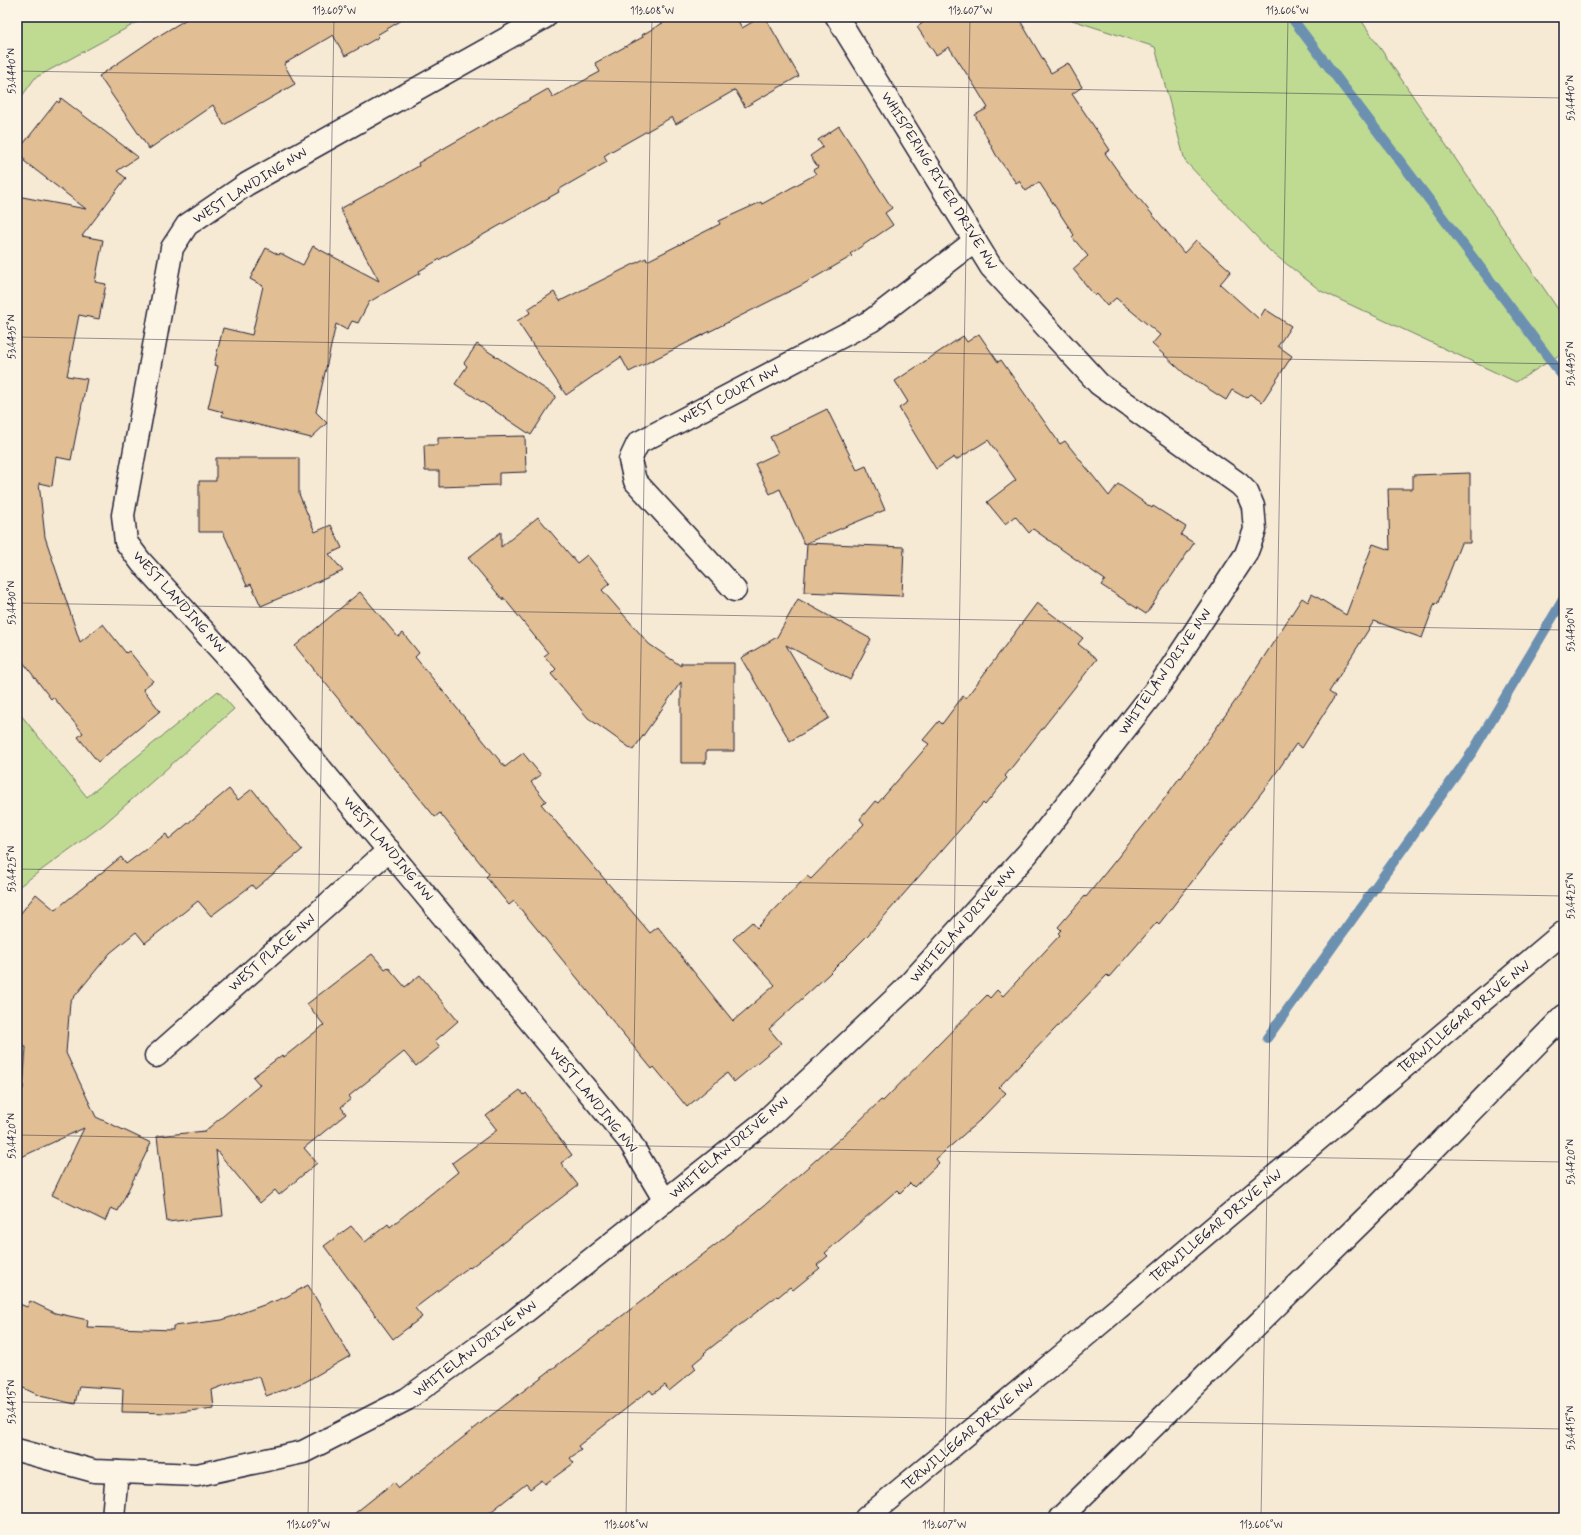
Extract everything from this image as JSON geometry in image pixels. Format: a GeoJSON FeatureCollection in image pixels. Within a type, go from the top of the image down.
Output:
{"type":"FeatureCollection","features":[{"type":"Feature","properties":{"kind":"street","name":"WEST LANDING NW"},"geometry":{"type":"LineString","coordinates":[[545,17],[247,184],[187,225],[172,248],[170,256],[123,515],[126,542],[141,562],[239,670],[630,1142],[665,1201]]}},
{"type":"Feature","properties":{"kind":"street","name":"WHISPERING RIVER DRIVE NW"},"geometry":{"type":"LineString","coordinates":[[837,17],[990,267],[1099,384],[1239,484],[1247,492],[1253,506],[1255,530]]}},
{"type":"Feature","properties":{"kind":"street","name":"WEST COURT NW"},"geometry":{"type":"LineString","coordinates":[[735,590],[635,481],[630,460],[638,443],[871,321],[975,241]]}},
{"type":"Feature","properties":{"kind":"street","name":"WHITELAW DRIVE NW"},"geometry":{"type":"LineString","coordinates":[[17,1450],[94,1471],[197,1475],[303,1452],[407,1399],[510,1324],[764,1122],[903,991],[1028,853],[1161,683],[1246,554],[1255,530]]}},
{"type":"Feature","properties":{"kind":"street","name":"WEST PLACE NW"},"geometry":{"type":"LineString","coordinates":[[156,1056],[389,850]]}},
{"type":"Feature","properties":{"kind":"street","name":"TERWILLEGAR DRIVE NW"},"geometry":{"type":"LineString","coordinates":[[866,1518],[1072,1348],[1564,932]]}},
{"type":"Feature","properties":{"kind":"street"},"geometry":{"type":"LineString","coordinates":[[1060,1518],[1380,1204],[1564,1016]]}},
{"type":"Feature","properties":{"kind":"street"},"geometry":{"type":"LineString","coordinates":[[113,1518],[117,1472]]}},
{"type":"Feature","properties":{"kind":"green space"},"geometry":{"type":"Polygon","coordinates":[[[17,17],[147,17],[35,78],[17,103],[17,17]]]}},
{"type":"Feature","properties":{"kind":"green space"},"geometry":{"type":"Polygon","coordinates":[[[1063,17],[1359,17],[1564,318],[1564,352],[1516,382],[1321,291],[1270,251],[1185,161],[1155,47],[1063,17]]]}},
{"type":"Feature","properties":{"kind":"green space"},"geometry":{"type":"Polygon","coordinates":[[[218,691],[234,709],[103,825],[17,888],[17,710],[87,797],[218,691]]]}},
{"type":"Feature","properties":{"kind":"building"},"geometry":{"type":"Polygon","coordinates":[[[190,17],[407,17],[377,35],[379,37],[345,56],[333,35],[284,64],[295,84],[224,125],[213,105],[149,149],[99,76],[155,38],[190,17]]]}},
{"type":"Feature","properties":{"kind":"building"},"geometry":{"type":"Polygon","coordinates":[[[673,17],[736,17],[742,28],[761,17],[765,17],[799,76],[745,107],[735,90],[676,124],[672,117],[610,152],[604,156],[607,162],[558,190],[559,192],[419,271],[420,273],[369,302],[358,323],[352,321],[347,330],[336,324],[316,412],[327,423],[311,438],[222,416],[223,412],[208,408],[218,366],[214,365],[223,328],[252,335],[263,286],[250,279],[266,248],[279,255],[280,253],[303,265],[313,246],[379,281],[340,209],[419,166],[418,163],[548,89],[553,97],[600,72],[595,63],[643,37],[642,35],[673,17]]]}},
{"type":"Feature","properties":{"kind":"building"},"geometry":{"type":"Polygon","coordinates":[[[931,17],[1018,17],[1051,73],[1068,63],[1082,87],[1072,94],[1110,150],[1105,153],[1124,180],[1184,253],[1196,240],[1231,271],[1220,284],[1259,319],[1265,309],[1291,326],[1278,346],[1292,356],[1262,402],[1250,394],[1246,398],[1232,390],[1226,400],[1185,374],[1152,344],[1160,335],[1116,298],[1107,306],[1097,294],[1095,296],[1073,269],[1088,256],[1072,237],[1074,235],[1039,182],[1026,191],[1019,181],[1016,183],[996,155],[975,115],[988,108],[974,85],[949,47],[936,55],[917,27],[931,17]]]}},
{"type":"Feature","properties":{"kind":"building"},"geometry":{"type":"Polygon","coordinates":[[[61,98],[138,157],[117,171],[126,178],[82,236],[103,240],[95,282],[106,284],[99,319],[79,315],[67,376],[87,379],[71,460],[56,457],[52,486],[39,483],[45,537],[80,642],[103,624],[126,653],[129,651],[153,681],[143,689],[160,711],[98,762],[78,737],[83,733],[53,697],[51,699],[17,654],[17,196],[86,209],[24,161],[25,159],[17,152],[57,101],[59,103],[61,98]]]}},
{"type":"Feature","properties":{"kind":"building"},"geometry":{"type":"Polygon","coordinates":[[[839,126],[892,208],[885,213],[893,225],[850,254],[852,256],[802,285],[629,372],[621,357],[566,395],[517,321],[530,313],[528,309],[554,292],[560,301],[646,258],[647,261],[720,224],[719,221],[761,202],[762,204],[816,174],[813,170],[818,167],[810,156],[823,147],[818,140],[839,126]]]}},
{"type":"Feature","properties":{"kind":"building"},"geometry":{"type":"Polygon","coordinates":[[[979,334],[998,362],[1001,360],[1060,444],[1065,441],[1109,496],[1118,484],[1152,508],[1153,506],[1186,527],[1181,535],[1194,543],[1146,614],[1101,585],[1105,580],[1033,529],[1029,533],[1015,516],[1005,524],[987,502],[1016,480],[988,440],[956,460],[954,457],[936,469],[899,408],[908,402],[895,381],[963,336],[967,342],[979,334]]]}},
{"type":"Feature","properties":{"kind":"building"},"geometry":{"type":"Polygon","coordinates":[[[477,344],[556,396],[531,435],[455,384],[467,366],[464,363],[477,344]]]}},
{"type":"Feature","properties":{"kind":"building"},"geometry":{"type":"Polygon","coordinates":[[[827,409],[857,470],[866,466],[885,510],[804,544],[780,489],[770,494],[755,464],[778,453],[770,437],[827,409]]]}},
{"type":"Feature","properties":{"kind":"building"},"geometry":{"type":"Polygon","coordinates":[[[525,436],[526,472],[499,473],[499,485],[439,487],[439,471],[425,471],[424,445],[438,445],[438,438],[525,436]]]}},
{"type":"Feature","properties":{"kind":"building"},"geometry":{"type":"Polygon","coordinates":[[[216,458],[299,458],[299,494],[315,532],[331,525],[342,548],[329,554],[343,571],[261,606],[251,584],[247,586],[223,532],[199,532],[199,481],[216,481],[216,458]]]}},
{"type":"Feature","properties":{"kind":"building"},"geometry":{"type":"Polygon","coordinates":[[[1470,473],[1470,543],[1461,543],[1437,605],[1435,603],[1422,638],[1374,621],[1329,692],[1335,696],[1302,748],[1296,744],[1269,783],[1159,924],[1157,922],[1109,977],[1107,975],[999,1087],[1006,1093],[980,1120],[936,1159],[939,1163],[914,1187],[910,1183],[900,1193],[897,1190],[825,1253],[828,1256],[817,1265],[820,1268],[793,1290],[790,1287],[778,1297],[777,1296],[704,1353],[705,1354],[693,1364],[696,1369],[669,1391],[665,1385],[653,1394],[650,1390],[578,1446],[581,1450],[570,1458],[574,1463],[545,1484],[542,1480],[530,1489],[526,1484],[483,1518],[349,1518],[394,1482],[399,1488],[485,1420],[718,1243],[766,1204],[852,1128],[881,1100],[883,1101],[987,995],[990,998],[997,990],[1003,996],[1060,935],[1058,933],[1061,930],[1058,927],[1085,896],[1086,897],[1156,810],[1180,777],[1181,778],[1236,700],[1302,598],[1308,602],[1312,594],[1346,615],[1373,544],[1390,550],[1388,489],[1413,489],[1413,475],[1470,473]]]}},
{"type":"Feature","properties":{"kind":"building"},"geometry":{"type":"Polygon","coordinates":[[[538,517],[577,563],[587,555],[610,583],[602,590],[649,644],[681,666],[681,663],[734,663],[734,751],[706,751],[706,763],[681,763],[681,682],[633,750],[588,718],[551,674],[556,669],[544,656],[548,653],[503,597],[503,600],[468,558],[501,532],[501,547],[538,517]]]}},
{"type":"Feature","properties":{"kind":"building"},"geometry":{"type":"Polygon","coordinates":[[[807,543],[904,547],[902,596],[804,592],[807,543]]]}},
{"type":"Feature","properties":{"kind":"building"},"geometry":{"type":"Polygon","coordinates":[[[360,592],[398,637],[403,633],[419,653],[415,657],[505,767],[523,753],[541,775],[531,782],[546,801],[541,804],[650,933],[658,927],[733,1021],[775,985],[733,939],[752,922],[757,928],[807,876],[811,879],[864,824],[860,819],[875,801],[878,803],[929,744],[923,740],[939,721],[942,724],[963,696],[966,698],[1037,603],[1083,638],[1078,644],[1097,659],[1005,776],[1007,778],[985,805],[983,803],[868,935],[829,974],[769,1029],[781,1043],[734,1082],[727,1073],[687,1107],[654,1067],[652,1069],[514,901],[509,905],[486,877],[489,874],[440,813],[435,817],[295,646],[360,592]]]}},
{"type":"Feature","properties":{"kind":"building"},"geometry":{"type":"Polygon","coordinates":[[[798,599],[871,639],[850,680],[786,645],[829,718],[790,741],[741,658],[777,637],[798,599]]]}},
{"type":"Feature","properties":{"kind":"building"},"geometry":{"type":"Polygon","coordinates":[[[229,789],[238,800],[252,789],[302,850],[255,889],[252,885],[211,916],[198,901],[145,943],[136,932],[110,953],[70,1002],[66,1053],[96,1117],[151,1143],[118,1211],[111,1208],[105,1221],[52,1195],[84,1128],[17,1159],[17,1092],[23,1089],[26,1047],[17,1046],[17,918],[36,894],[55,910],[121,857],[126,864],[166,834],[169,839],[229,789]]]}},
{"type":"Feature","properties":{"kind":"building"},"geometry":{"type":"Polygon","coordinates":[[[372,954],[385,969],[388,967],[405,987],[420,975],[458,1021],[435,1041],[440,1047],[416,1066],[404,1052],[349,1096],[351,1099],[341,1107],[346,1114],[304,1148],[317,1163],[279,1195],[275,1190],[260,1203],[216,1150],[223,1216],[167,1222],[157,1136],[205,1131],[260,1085],[253,1077],[282,1055],[284,1057],[324,1025],[307,1004],[372,954]]]}},
{"type":"Feature","properties":{"kind":"building"},"geometry":{"type":"Polygon","coordinates":[[[520,1090],[524,1095],[526,1093],[572,1155],[561,1163],[578,1185],[415,1308],[422,1317],[393,1339],[324,1246],[351,1226],[365,1242],[388,1224],[390,1227],[458,1172],[452,1163],[497,1130],[486,1116],[520,1090]]]}},
{"type":"Feature","properties":{"kind":"building"},"geometry":{"type":"Polygon","coordinates":[[[308,1285],[350,1356],[305,1382],[266,1396],[260,1377],[236,1381],[212,1390],[214,1408],[171,1413],[122,1412],[123,1389],[79,1386],[75,1404],[40,1396],[17,1385],[17,1303],[27,1307],[30,1301],[55,1313],[88,1320],[87,1327],[173,1330],[173,1326],[222,1320],[286,1297],[308,1285]]]}},
{"type":"Feature","properties":{"kind":"waterway"},"geometry":{"type":"LineString","coordinates":[[1291,17],[1564,378]]}},
{"type":"Feature","properties":{"kind":"waterway"},"geometry":{"type":"LineString","coordinates":[[1267,1038],[1473,751],[1564,598]]}}]}
